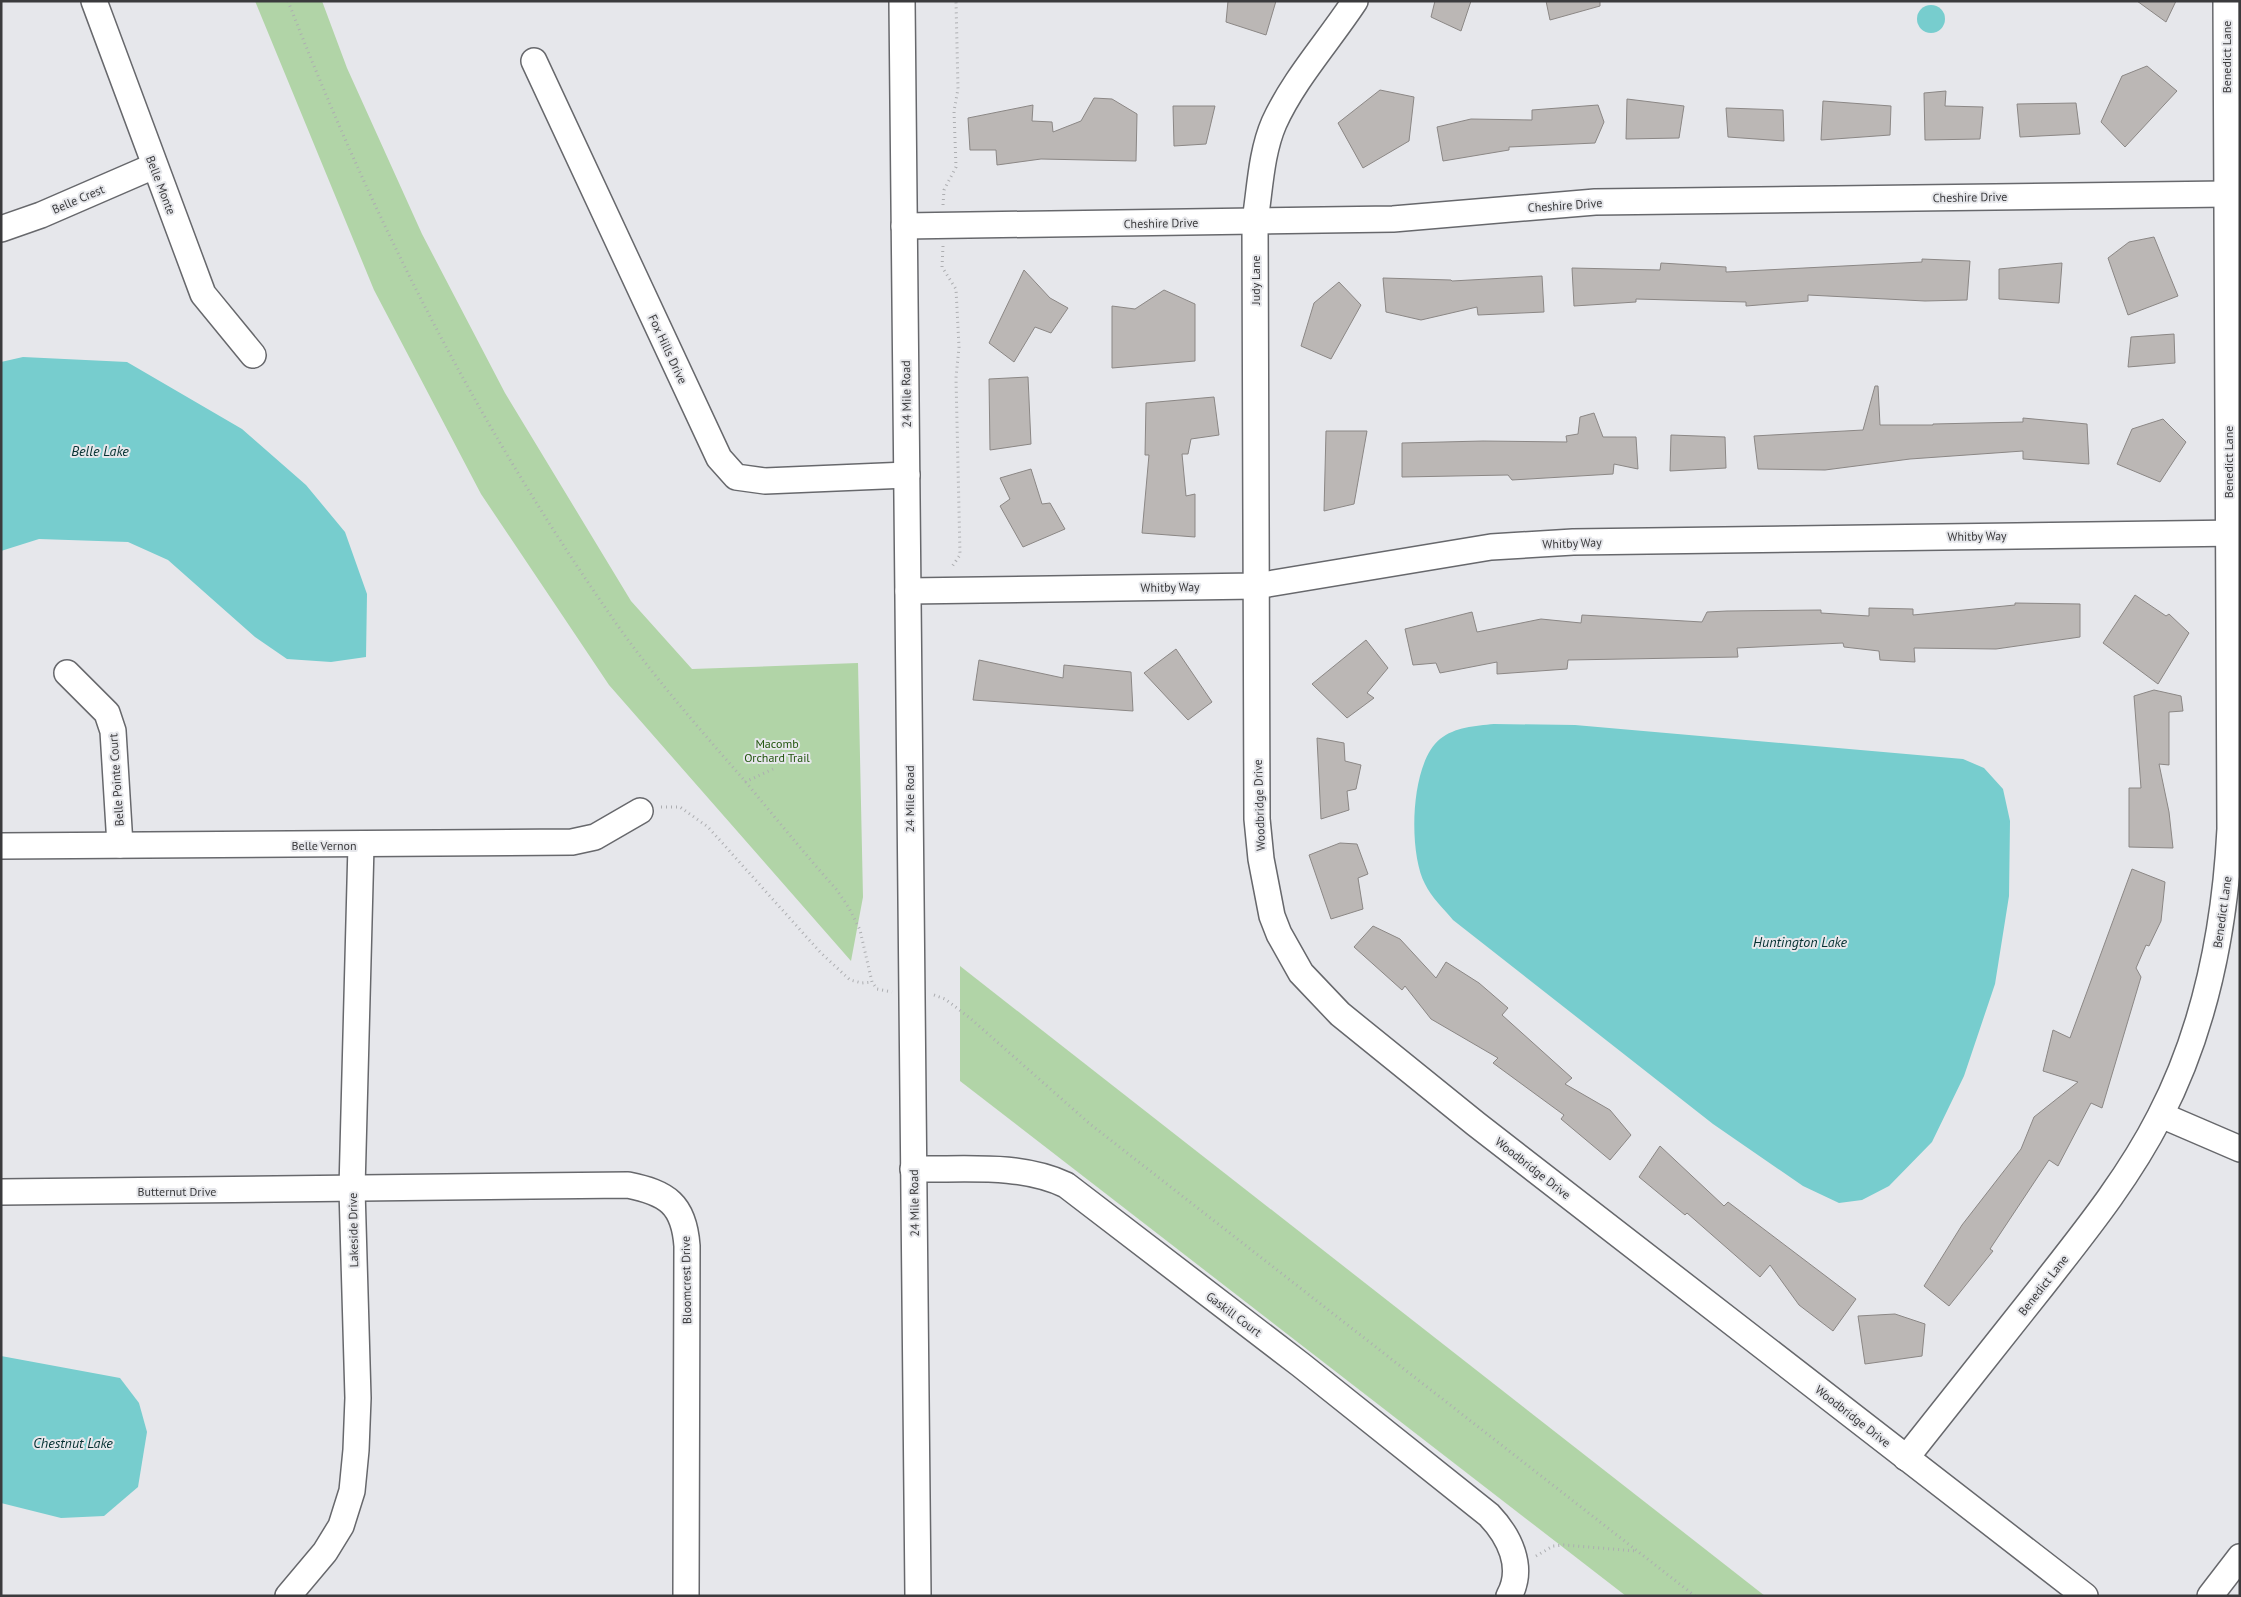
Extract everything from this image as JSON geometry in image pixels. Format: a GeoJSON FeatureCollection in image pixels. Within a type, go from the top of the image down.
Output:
{"type":"FeatureCollection","features":[{"type":"Feature","properties":{"kind":"street","name":"Belle Monte"},"geometry":{"type":"LineString","coordinates":[[94,1],[203,294],[253,355]]}},
{"type":"Feature","properties":{"kind":"street","name":"24 Mile Road"},"geometry":{"type":"LineString","coordinates":[[902,1],[918,1596]]}},
{"type":"Feature","properties":{"kind":"street","name":"Judy Lane"},"geometry":{"type":"LineString","coordinates":[[1256,586],[1255,221],[1265,154],[1274,125],[1288,96],[1355,1]]}},
{"type":"Feature","properties":{"kind":"street","name":"Benedict Lane"},"geometry":{"type":"LineString","coordinates":[[1906,1458],[2100,1213],[2133,1164],[2161,1115],[2186,1055],[2206,994],[2215,959],[2228,879],[2234,533],[2226,194],[2226,1]]}},
{"type":"Feature","properties":{"kind":"street","name":"Fox Hills Drive"},"geometry":{"type":"LineString","coordinates":[[534,61],[719,458],[736,477],[764,480],[907,475]]}},
{"type":"Feature","properties":{"kind":"street","name":"Belle Crest"},"geometry":{"type":"LineString","coordinates":[[1,229],[41,215],[154,166]]}},
{"type":"Feature","properties":{"kind":"street","name":"Cheshire Drive"},"geometry":{"type":"LineString","coordinates":[[904,226],[1393,218],[1595,202],[2226,194]]}},
{"type":"Feature","properties":{"kind":"street","name":"Whitby Way"},"geometry":{"type":"LineString","coordinates":[[908,591],[1256,586],[1492,547],[1573,542],[2234,533]]}},
{"type":"Feature","properties":{"kind":"street","name":"Woodbridge Drive"},"geometry":{"type":"LineString","coordinates":[[1256,586],[1257,820],[1261,859],[1272,916],[1289,955],[1301,973],[1340,1014],[1476,1124],[2085,1596]]}},
{"type":"Feature","properties":{"kind":"street","name":"Belle Pointe Court"},"geometry":{"type":"LineString","coordinates":[[66,673],[98,702],[107,714],[113,731],[120,845]]}},
{"type":"Feature","properties":{"kind":"street","name":"Belle Vernon"},"geometry":{"type":"LineString","coordinates":[[1,846],[361,845],[572,842],[595,837],[640,811]]}},
{"type":"Feature","properties":{"kind":"street","name":"Lakeside Drive"},"geometry":{"type":"LineString","coordinates":[[288,1596],[334,1539],[341,1526],[352,1490],[356,1450],[358,1398],[352,1190],[361,845]]}},
{"type":"Feature","properties":{"kind":"street"},"geometry":{"type":"LineString","coordinates":[[2161,1115],[2240,1149]]}},
{"type":"Feature","properties":{"kind":"street","name":"Gaskill Court"},"geometry":{"type":"LineString","coordinates":[[913,1169],[1024,1171],[1048,1177],[1066,1185],[1301,1365],[1489,1515],[1502,1529],[1514,1560]]}},
{"type":"Feature","properties":{"kind":"street","name":"Bloomcrest Drive"},"geometry":{"type":"LineString","coordinates":[[352,1190],[628,1185],[652,1190],[674,1203],[684,1223],[687,1246],[686,1596]]}},
{"type":"Feature","properties":{"kind":"street","name":"Butternut Drive"},"geometry":{"type":"LineString","coordinates":[[1,1192],[352,1190]]}},
{"type":"Feature","properties":{"kind":"street"},"geometry":{"type":"LineString","coordinates":[[2210,1596],[2240,1557]]}},
{"type":"Feature","properties":{"kind":"street"},"geometry":{"type":"LineString","coordinates":[[1509,1596],[1514,1560]]}},
{"type":"Feature","properties":{"kind":"path"},"geometry":{"type":"LineString","coordinates":[[949,591],[948,574],[960,555],[956,378],[958,347],[956,289],[942,267],[944,190],[956,167],[954,112],[958,89],[956,1]]}},
{"type":"Feature","properties":{"kind":"path"},"geometry":{"type":"LineString","coordinates":[[745,782],[773,769]]}},
{"type":"Feature","properties":{"kind":"path"},"geometry":{"type":"LineString","coordinates":[[640,811],[669,806],[680,807],[708,827],[820,952],[850,980],[862,983],[872,982]]}},
{"type":"Feature","properties":{"kind":"path"},"geometry":{"type":"LineString","coordinates":[[1514,1560],[1553,1546],[1564,1545],[1637,1551]]}},
{"type":"Feature","properties":{"kind":"green space","name":"Macomb Orchard Trail"},"geometry":{"type":"Polygon","coordinates":[[[255,1],[322,1],[347,68],[422,234],[505,393],[631,601],[692,669],[858,663],[863,897],[851,961],[609,685],[481,494],[374,290],[255,1]]]}},
{"type":"Feature","properties":{"kind":"green space"},"geometry":{"type":"Polygon","coordinates":[[[960,966],[1765,1596],[1626,1596],[960,1081],[960,966]]]}},
{"type":"Feature","properties":{"kind":"water"},"geometry":{"type":"Polygon","coordinates":[[[1931,5],[1941,9],[1945,19],[1941,29],[1931,33],[1921,29],[1917,19],[1921,9],[1931,5]]]}},
{"type":"Feature","properties":{"kind":"water","name":"Belle Lake"},"geometry":{"type":"Polygon","coordinates":[[[23,357],[127,362],[242,429],[306,485],[345,532],[367,594],[366,657],[331,662],[287,659],[255,637],[168,560],[128,542],[39,539],[1,551],[1,362],[23,357]]]}},
{"type":"Feature","properties":{"kind":"water","name":"Huntington Lake"},"geometry":{"type":"Polygon","coordinates":[[[1494,724],[1575,725],[1963,759],[1984,768],[2003,789],[2010,821],[2009,896],[1995,984],[1964,1076],[1932,1142],[1889,1186],[1862,1200],[1839,1203],[1803,1186],[1713,1124],[1453,920],[1438,903],[1425,884],[1416,851],[1414,830],[1415,808],[1423,767],[1430,751],[1446,735],[1466,728],[1494,724]]]}},
{"type":"Feature","properties":{"kind":"water","name":"Chestnut Lake"},"geometry":{"type":"Polygon","coordinates":[[[1,1356],[120,1378],[139,1403],[147,1432],[138,1487],[104,1516],[61,1518],[1,1503],[1,1356]]]}},
{"type":"Feature","properties":{"kind":"building"},"geometry":{"type":"Polygon","coordinates":[[[1228,1],[1276,1],[1266,35],[1226,22],[1228,1]]]}},
{"type":"Feature","properties":{"kind":"building"},"geometry":{"type":"Polygon","coordinates":[[[1435,1],[1471,1],[1461,31],[1431,17],[1435,1]]]}},
{"type":"Feature","properties":{"kind":"building"},"geometry":{"type":"Polygon","coordinates":[[[1546,1],[1600,1],[1600,6],[1550,20],[1546,1]]]}},
{"type":"Feature","properties":{"kind":"building"},"geometry":{"type":"Polygon","coordinates":[[[2137,1],[2176,1],[2166,22],[2137,1]]]}},
{"type":"Feature","properties":{"kind":"building"},"geometry":{"type":"Polygon","coordinates":[[[2147,66],[2177,91],[2125,147],[2101,122],[2122,76],[2147,66]]]}},
{"type":"Feature","properties":{"kind":"building"},"geometry":{"type":"Polygon","coordinates":[[[1380,90],[1414,97],[1409,141],[1363,168],[1338,123],[1380,90]]]}},
{"type":"Feature","properties":{"kind":"building"},"geometry":{"type":"Polygon","coordinates":[[[1946,91],[1945,106],[1983,107],[1980,139],[1925,140],[1924,93],[1946,91]]]}},
{"type":"Feature","properties":{"kind":"building"},"geometry":{"type":"Polygon","coordinates":[[[1094,98],[1112,99],[1137,114],[1136,161],[1041,159],[997,165],[996,150],[970,150],[968,118],[1033,105],[1032,121],[1052,122],[1053,132],[1081,121],[1094,98]]]}},
{"type":"Feature","properties":{"kind":"building"},"geometry":{"type":"Polygon","coordinates":[[[1627,99],[1684,106],[1679,138],[1626,139],[1627,99]]]}},
{"type":"Feature","properties":{"kind":"building"},"geometry":{"type":"Polygon","coordinates":[[[1823,101],[1891,106],[1890,135],[1821,140],[1823,101]]]}},
{"type":"Feature","properties":{"kind":"building"},"geometry":{"type":"Polygon","coordinates":[[[2076,103],[2080,134],[2020,137],[2017,104],[2076,103]]]}},
{"type":"Feature","properties":{"kind":"building"},"geometry":{"type":"Polygon","coordinates":[[[1598,105],[1604,122],[1595,143],[1509,147],[1509,150],[1443,161],[1437,127],[1471,119],[1532,120],[1532,110],[1598,105]]]}},
{"type":"Feature","properties":{"kind":"building"},"geometry":{"type":"Polygon","coordinates":[[[1173,106],[1215,106],[1206,144],[1174,146],[1173,106]]]}},
{"type":"Feature","properties":{"kind":"building"},"geometry":{"type":"Polygon","coordinates":[[[1726,108],[1783,110],[1784,141],[1728,137],[1726,108]]]}},
{"type":"Feature","properties":{"kind":"building"},"geometry":{"type":"Polygon","coordinates":[[[2154,237],[2178,296],[2128,315],[2108,258],[2129,242],[2154,237]]]}},
{"type":"Feature","properties":{"kind":"building"},"geometry":{"type":"Polygon","coordinates":[[[1922,259],[1970,261],[1967,300],[1925,301],[1808,295],[1808,301],[1746,306],[1746,302],[1636,299],[1636,302],[1574,306],[1572,268],[1660,270],[1661,263],[1726,267],[1726,272],[1922,262],[1922,259]]]}},
{"type":"Feature","properties":{"kind":"building"},"geometry":{"type":"Polygon","coordinates":[[[2062,263],[2059,303],[1999,299],[1999,269],[2062,263]]]}},
{"type":"Feature","properties":{"kind":"building"},"geometry":{"type":"Polygon","coordinates":[[[1024,270],[1050,298],[1068,308],[1051,333],[1035,327],[1014,362],[989,343],[1024,270]]]}},
{"type":"Feature","properties":{"kind":"building"},"geometry":{"type":"Polygon","coordinates":[[[1542,276],[1544,312],[1478,315],[1477,307],[1421,320],[1386,312],[1383,278],[1452,281],[1542,276]]]}},
{"type":"Feature","properties":{"kind":"building"},"geometry":{"type":"Polygon","coordinates":[[[1339,282],[1361,305],[1331,359],[1301,346],[1314,303],[1339,282]]]}},
{"type":"Feature","properties":{"kind":"building"},"geometry":{"type":"Polygon","coordinates":[[[1164,290],[1195,304],[1195,361],[1112,368],[1112,306],[1135,309],[1164,290]]]}},
{"type":"Feature","properties":{"kind":"building"},"geometry":{"type":"Polygon","coordinates":[[[2174,334],[2175,363],[2128,367],[2131,337],[2174,334]]]}},
{"type":"Feature","properties":{"kind":"building"},"geometry":{"type":"Polygon","coordinates":[[[1028,377],[1031,444],[990,450],[989,379],[1028,377]]]}},
{"type":"Feature","properties":{"kind":"building"},"geometry":{"type":"Polygon","coordinates":[[[1875,386],[1878,386],[1880,425],[2023,422],[2023,418],[2087,424],[2089,464],[2023,459],[2023,451],[1910,459],[1825,470],[1758,469],[1754,436],[1863,430],[1875,386]]]}},
{"type":"Feature","properties":{"kind":"building"},"geometry":{"type":"Polygon","coordinates":[[[1214,397],[1219,435],[1191,439],[1188,454],[1182,454],[1186,496],[1195,494],[1195,537],[1142,533],[1149,455],[1145,455],[1146,403],[1214,397]]]}},
{"type":"Feature","properties":{"kind":"building"},"geometry":{"type":"Polygon","coordinates":[[[1594,413],[1603,437],[1636,437],[1638,469],[1614,464],[1613,474],[1512,480],[1508,475],[1402,477],[1402,443],[1483,441],[1567,442],[1566,436],[1578,434],[1580,417],[1594,413]]]}},
{"type":"Feature","properties":{"kind":"building"},"geometry":{"type":"Polygon","coordinates":[[[2163,419],[2186,442],[2160,482],[2117,464],[2132,429],[2163,419]]]}},
{"type":"Feature","properties":{"kind":"building"},"geometry":{"type":"Polygon","coordinates":[[[1326,431],[1367,431],[1354,504],[1324,511],[1326,431]]]}},
{"type":"Feature","properties":{"kind":"building"},"geometry":{"type":"Polygon","coordinates":[[[1671,435],[1725,437],[1726,468],[1670,471],[1671,435]]]}},
{"type":"Feature","properties":{"kind":"building"},"geometry":{"type":"Polygon","coordinates":[[[1031,469],[1042,504],[1050,503],[1065,529],[1023,547],[1000,506],[1010,499],[1000,478],[1031,469]]]}},
{"type":"Feature","properties":{"kind":"building"},"geometry":{"type":"Polygon","coordinates":[[[2135,595],[2166,616],[2169,614],[2189,633],[2158,684],[2103,643],[2135,595]]]}},
{"type":"Feature","properties":{"kind":"building"},"geometry":{"type":"Polygon","coordinates":[[[2015,603],[2080,604],[2080,637],[1996,649],[1914,648],[1915,662],[1880,660],[1879,651],[1844,647],[1843,643],[1737,648],[1738,657],[1568,660],[1567,669],[1497,674],[1497,662],[1440,673],[1436,663],[1413,665],[1405,629],[1472,612],[1477,632],[1541,619],[1581,623],[1582,615],[1702,622],[1707,612],[1821,610],[1821,613],[1869,616],[1869,608],[1913,609],[1913,615],[2015,605],[2015,603]]]}},
{"type":"Feature","properties":{"kind":"building"},"geometry":{"type":"Polygon","coordinates":[[[1366,640],[1388,668],[1367,693],[1374,698],[1347,718],[1312,684],[1366,640]]]}},
{"type":"Feature","properties":{"kind":"building"},"geometry":{"type":"Polygon","coordinates":[[[1176,649],[1212,702],[1188,720],[1144,673],[1176,649]]]}},
{"type":"Feature","properties":{"kind":"building"},"geometry":{"type":"Polygon","coordinates":[[[979,660],[1063,678],[1064,665],[1131,672],[1133,711],[973,700],[979,660]]]}},
{"type":"Feature","properties":{"kind":"building"},"geometry":{"type":"Polygon","coordinates":[[[2154,690],[2181,696],[2183,711],[2169,712],[2169,765],[2159,764],[2169,812],[2173,848],[2129,847],[2129,788],[2141,788],[2134,696],[2154,690]]]}},
{"type":"Feature","properties":{"kind":"building"},"geometry":{"type":"Polygon","coordinates":[[[1317,738],[1344,743],[1345,761],[1361,765],[1356,789],[1347,791],[1349,810],[1321,819],[1317,738]]]}},
{"type":"Feature","properties":{"kind":"building"},"geometry":{"type":"Polygon","coordinates":[[[1340,843],[1357,844],[1368,874],[1358,878],[1363,909],[1331,919],[1309,855],[1340,843]]]}},
{"type":"Feature","properties":{"kind":"building"},"geometry":{"type":"Polygon","coordinates":[[[2132,869],[2165,882],[2161,921],[2149,946],[2146,945],[2136,968],[2141,977],[2102,1108],[2091,1103],[2058,1166],[2049,1160],[1990,1249],[1993,1251],[1949,1306],[1924,1286],[1962,1225],[2021,1149],[2034,1117],[2078,1082],[2043,1071],[2053,1030],[2070,1038],[2132,869]]]}},
{"type":"Feature","properties":{"kind":"building"},"geometry":{"type":"Polygon","coordinates":[[[1373,926],[1400,939],[1436,978],[1446,962],[1479,983],[1508,1008],[1502,1015],[1572,1078],[1565,1084],[1610,1110],[1631,1135],[1610,1160],[1561,1119],[1564,1115],[1493,1063],[1498,1058],[1431,1019],[1405,986],[1402,990],[1354,947],[1373,926]]]}},
{"type":"Feature","properties":{"kind":"building"},"geometry":{"type":"Polygon","coordinates":[[[1660,1146],[1724,1206],[1728,1202],[1856,1299],[1833,1331],[1799,1305],[1770,1265],[1760,1277],[1687,1213],[1685,1215],[1639,1177],[1660,1146]]]}},
{"type":"Feature","properties":{"kind":"building"},"geometry":{"type":"Polygon","coordinates":[[[1895,1314],[1925,1324],[1922,1356],[1865,1364],[1858,1316],[1895,1314]]]}}]}
